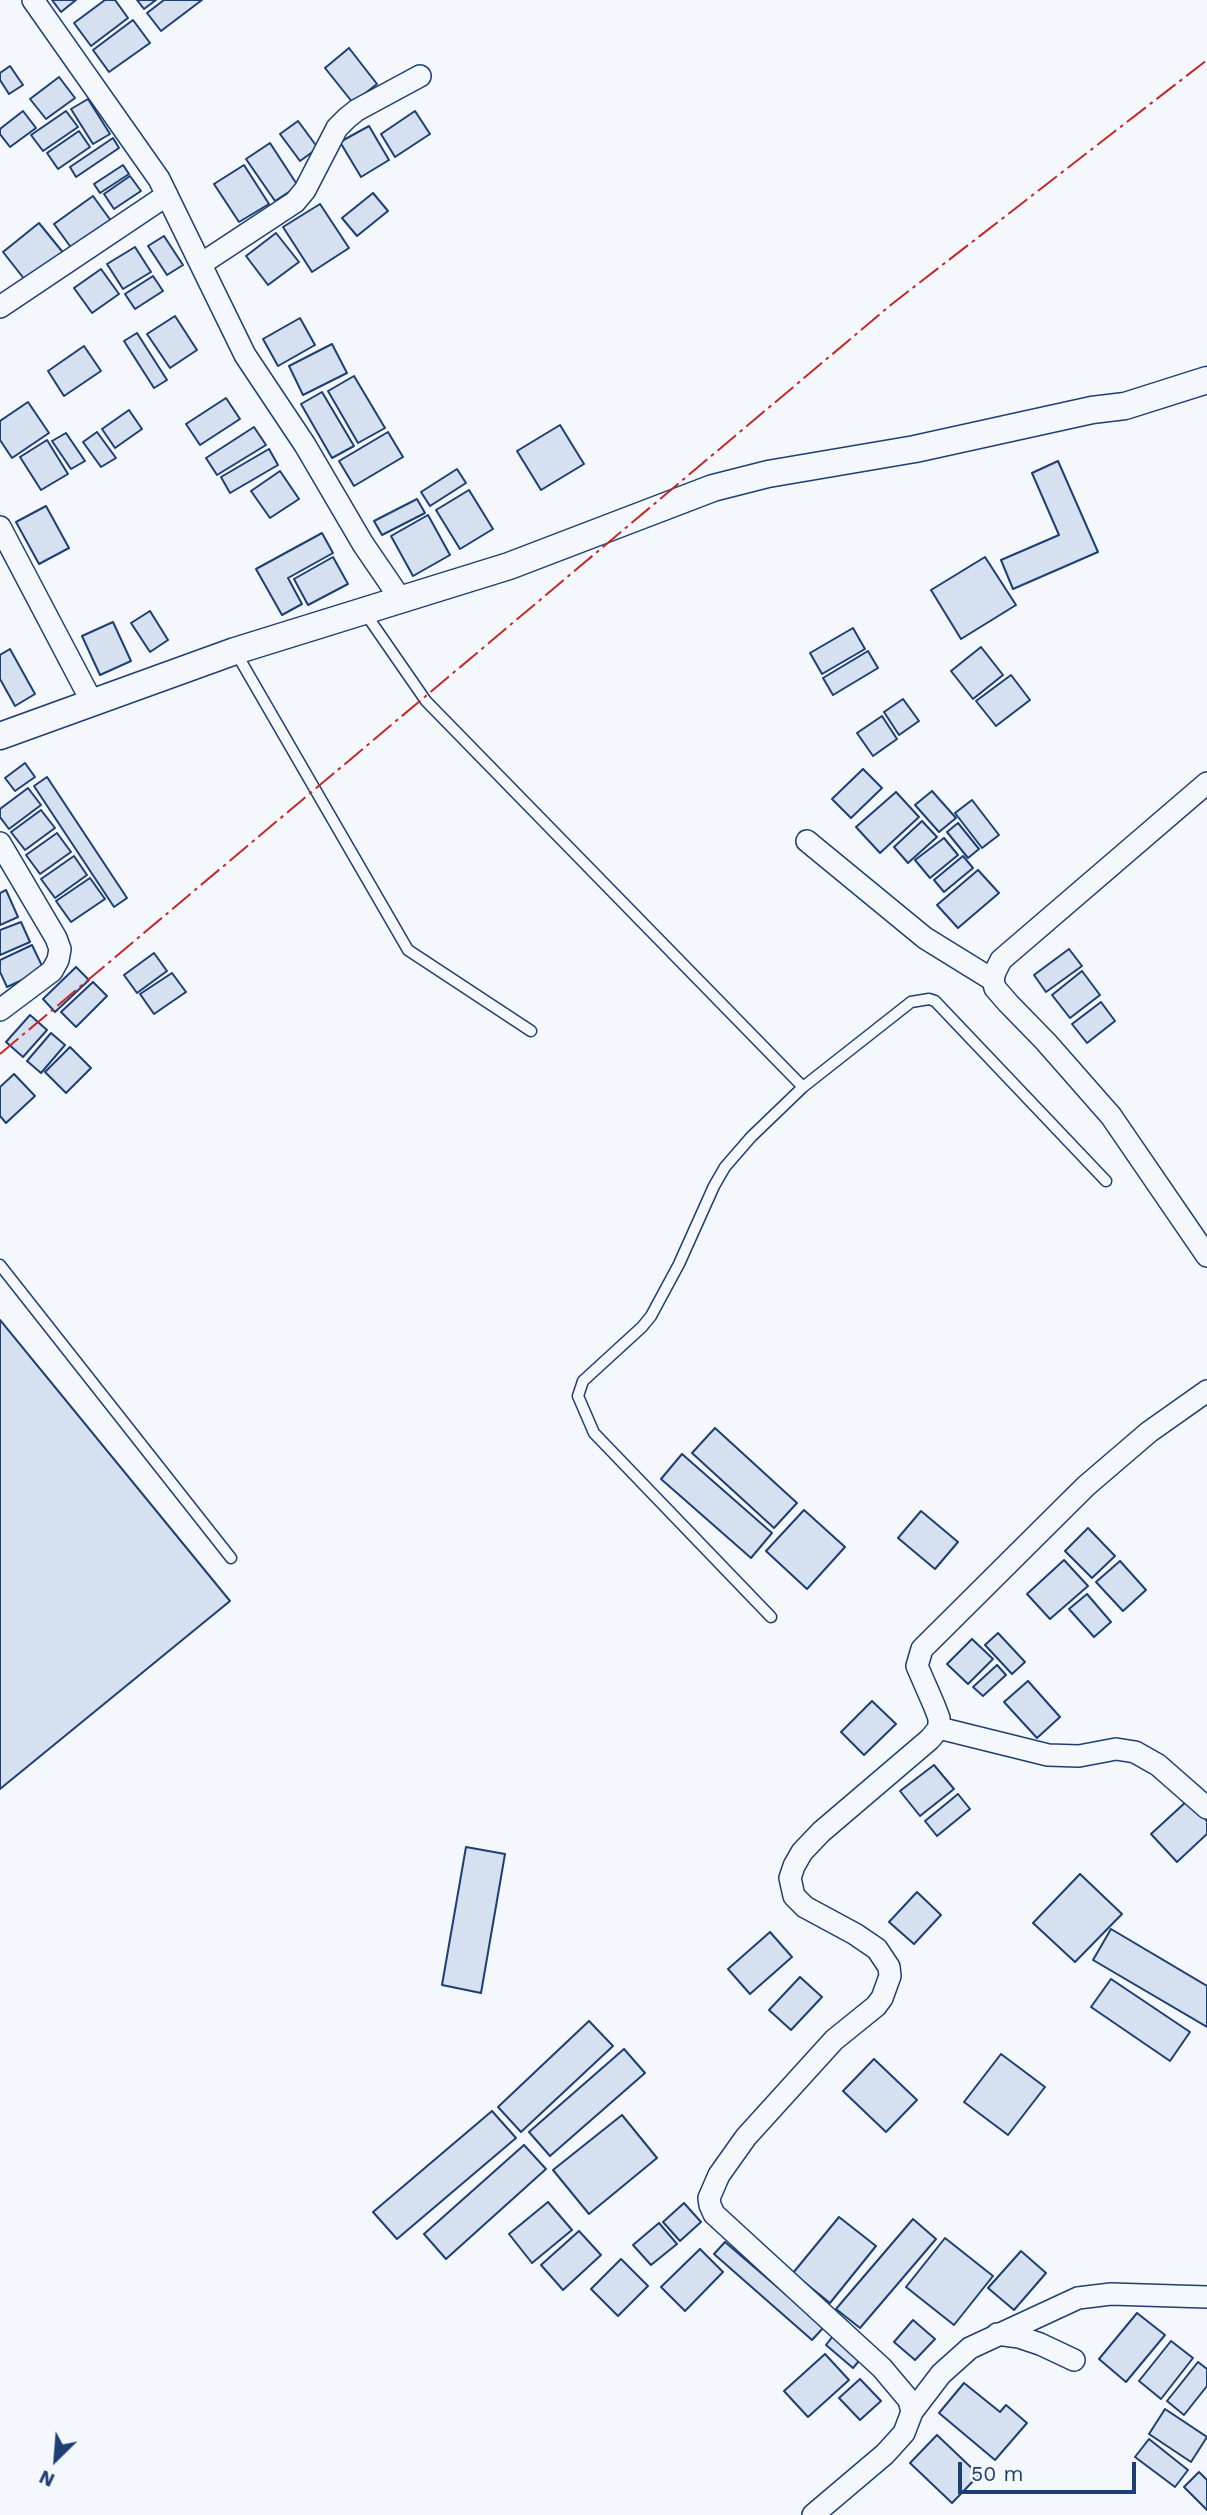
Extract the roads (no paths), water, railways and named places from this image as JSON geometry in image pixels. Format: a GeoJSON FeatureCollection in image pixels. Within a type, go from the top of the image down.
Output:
{"type":"FeatureCollection","features":[{"type":"Feature","properties":{"kind":"street"},"geometry":{"type":"LineString","coordinates":[[33,0],[143,153],[167,195],[244,355],[305,445],[363,544],[402,601]]}},
{"type":"Feature","properties":{"kind":"street"},"geometry":{"type":"LineString","coordinates":[[201,264],[295,202],[305,190],[337,128],[347,118],[420,76]]}},
{"type":"Feature","properties":{"kind":"street"},"geometry":{"type":"LineString","coordinates":[[0,307],[167,195]]}},
{"type":"Feature","properties":{"kind":"street"},"geometry":{"type":"LineString","coordinates":[[0,736],[235,651],[509,566],[731,483],[915,449],[1092,410],[1125,406],[1207,380]]}},
{"type":"Feature","properties":{"kind":"street"},"geometry":{"type":"LineString","coordinates":[[0,527],[92,702]]}},
{"type":"Feature","properties":{"kind":"street"},"geometry":{"type":"LineString","coordinates":[[1207,783],[1001,960],[993,980],[995,988],[1008,1003],[1111,1116],[1207,1256]]}},
{"type":"Feature","properties":{"kind":"street"},"geometry":{"type":"LineString","coordinates":[[807,841],[925,938],[993,980]]}},
{"type":"Feature","properties":{"kind":"street"},"geometry":{"type":"LineString","coordinates":[[0,843],[60,949],[52,971],[0,1010]]}},
{"type":"Feature","properties":{"kind":"street"},"geometry":{"type":"LineString","coordinates":[[912,2412],[909,2400],[901,2388],[714,2214],[709,2198],[719,2175],[746,2137],[834,2040],[876,2006],[890,1976],[889,1967],[877,1949],[805,1907],[794,1896],[790,1878],[802,1852],[821,1832],[930,1739],[939,1728],[939,1717],[917,1666],[922,1649],[1086,1486],[1149,1433],[1207,1391]]}},
{"type":"Feature","properties":{"kind":"street"},"geometry":{"type":"LineString","coordinates":[[939,1728],[1048,1755],[1079,1756],[1116,1749],[1135,1752],[1158,1765],[1207,1808]]}},
{"type":"Feature","properties":{"kind":"street"},"geometry":{"type":"LineString","coordinates":[[813,2515],[885,2454],[904,2433],[912,2412],[941,2374],[970,2348],[1078,2298],[1111,2294],[1207,2298]]}},
{"type":"Feature","properties":{"kind":"street"},"geometry":{"type":"LineString","coordinates":[[997,2334],[1040,2344],[1074,2360]]}},
{"type":"Feature","properties":{"kind":"lane"},"geometry":{"type":"LineString","coordinates":[[363,610],[426,701],[803,1087]]}},
{"type":"Feature","properties":{"kind":"lane"},"geometry":{"type":"LineString","coordinates":[[235,651],[408,950],[531,1031]]}},
{"type":"Feature","properties":{"kind":"lane"},"geometry":{"type":"LineString","coordinates":[[771,1617],[594,1433],[578,1396],[583,1381],[642,1327],[651,1315],[679,1264],[725,1167],[751,1137],[803,1087],[911,1002],[929,999],[935,1001],[1106,1181]]}},
{"type":"Feature","properties":{"kind":"lane"},"geometry":{"type":"LineString","coordinates":[[0,1265],[231,1558]]}}]}
